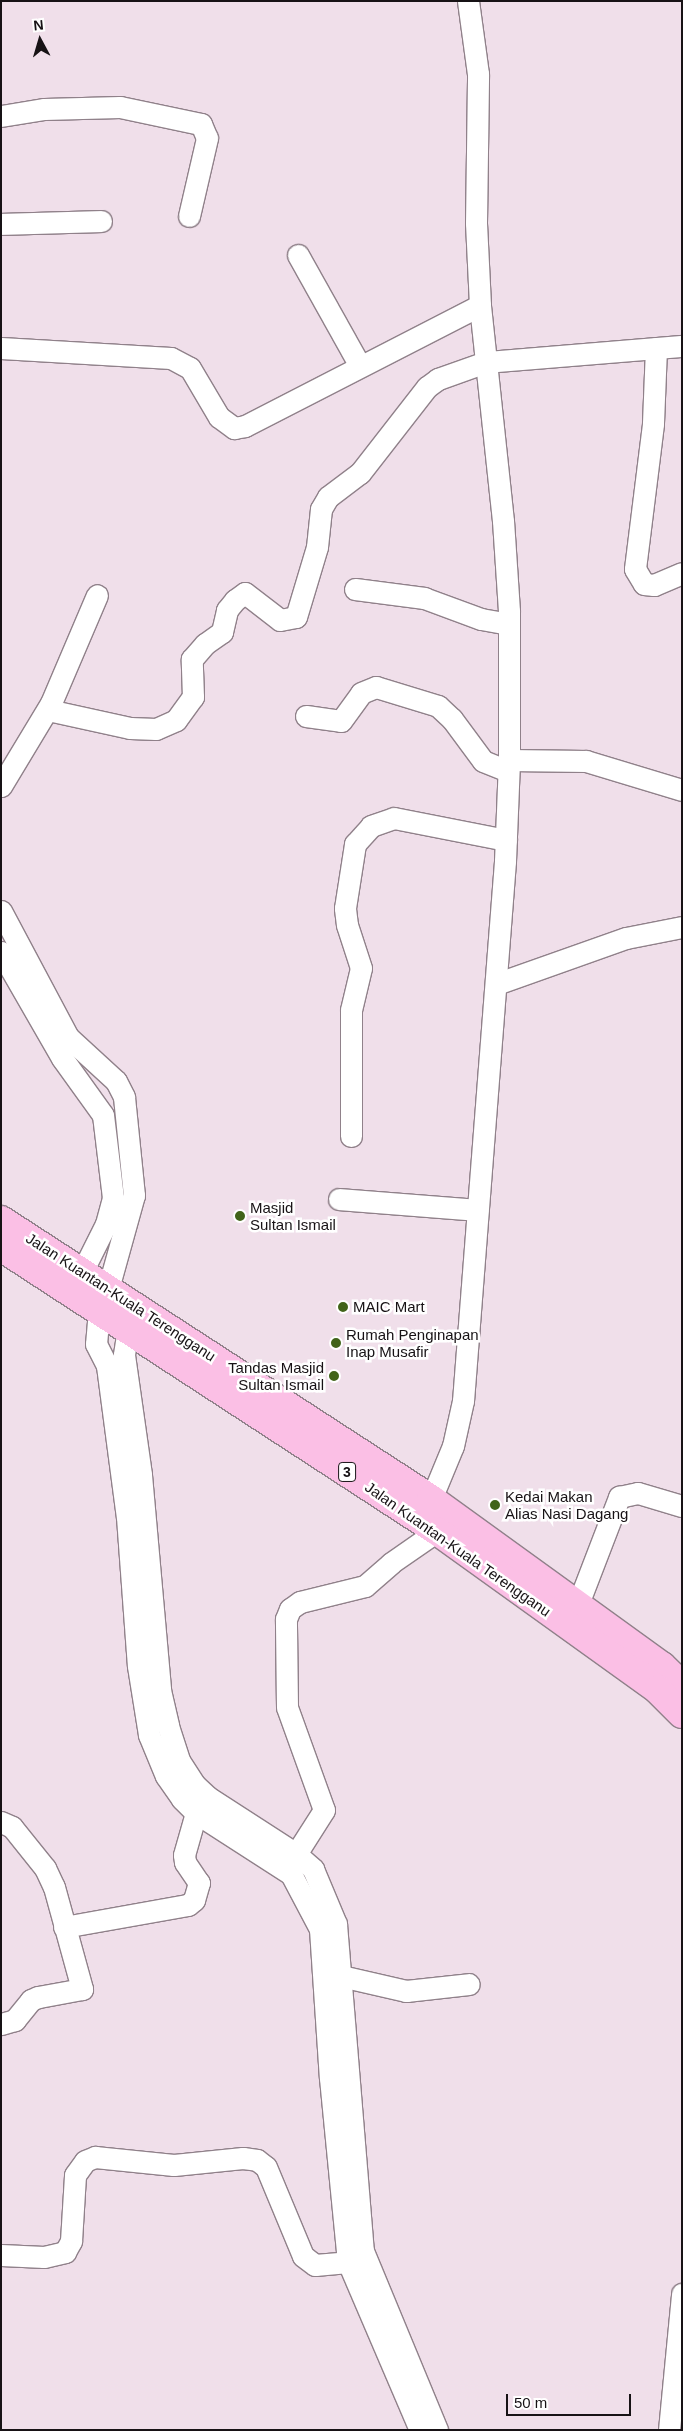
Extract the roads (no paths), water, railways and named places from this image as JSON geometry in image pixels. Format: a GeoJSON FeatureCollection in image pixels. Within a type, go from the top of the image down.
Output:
{"type":"FeatureCollection","features":[{"type":"Feature","properties":{"kind":"highway","name":"Jalan Kuantan-Kuala Terengganu"},"geometry":{"type":"LineString","coordinates":[[1,1220],[82,1272],[128,1329],[437,1531],[658,1690],[682,1714]]}},
{"type":"Feature","properties":{"kind":"highway","name":"Jalan Kuantan-Kuala Terengganu"},"geometry":{"type":"LineString","coordinates":[[1,1247],[104,1299],[430,1499],[578,1604],[682,1684]]}},
{"type":"Feature","properties":{"kind":"street"},"geometry":{"type":"LineString","coordinates":[[430,1499],[459,1428],[496,984],[506,840],[509,757],[509,624],[503,521],[480,305],[476,223],[478,74],[468,1]]}},
{"type":"Feature","properties":{"kind":"street"},"geometry":{"type":"LineString","coordinates":[[1,116],[44,109],[120,107],[202,124],[208,138],[189,216]]}},
{"type":"Feature","properties":{"kind":"street"},"geometry":{"type":"LineString","coordinates":[[1,224],[102,221]]}},
{"type":"Feature","properties":{"kind":"street"},"geometry":{"type":"LineString","coordinates":[[298,255],[360,366]]}},
{"type":"Feature","properties":{"kind":"street"},"geometry":{"type":"LineString","coordinates":[[1,347],[171,358],[190,368],[219,418],[234,428],[245,426],[480,305]]}},
{"type":"Feature","properties":{"kind":"street"},"geometry":{"type":"LineString","coordinates":[[48,710],[130,728],[156,729],[176,720],[192,697],[192,659],[205,644],[219,636],[228,610],[239,597],[248,594],[280,620],[296,617],[317,547],[321,509],[328,497],[360,473],[426,387],[438,379],[486,362],[682,346]]}},
{"type":"Feature","properties":{"kind":"street"},"geometry":{"type":"LineString","coordinates":[[656,348],[653,424],[635,570],[644,584],[654,585],[682,573]]}},
{"type":"Feature","properties":{"kind":"street"},"geometry":{"type":"LineString","coordinates":[[355,589],[424,598],[475,617],[509,624]]}},
{"type":"Feature","properties":{"kind":"street"},"geometry":{"type":"LineString","coordinates":[[1,786],[48,710],[97,595]]}},
{"type":"Feature","properties":{"kind":"street"},"geometry":{"type":"LineString","coordinates":[[306,716],[341,721],[361,693],[376,687],[438,706],[452,719],[482,761],[509,757],[586,761],[682,790]]}},
{"type":"Feature","properties":{"kind":"street"},"geometry":{"type":"LineString","coordinates":[[352,1136],[351,1010],[361,968],[347,925],[345,908],[355,844],[371,826],[394,818],[506,840]]}},
{"type":"Feature","properties":{"kind":"street"},"geometry":{"type":"LineString","coordinates":[[1,911],[68,1037],[116,1082],[124,1097],[134,1194],[104,1299],[96,1344],[107,1366],[128,1517],[138,1666],[149,1735],[166,1776],[196,1813],[291,1874],[320,1929],[331,2087],[348,2262],[420,2430]]}},
{"type":"Feature","properties":{"kind":"street"},"geometry":{"type":"LineString","coordinates":[[496,984],[626,938],[682,928]]}},
{"type":"Feature","properties":{"kind":"street"},"geometry":{"type":"LineString","coordinates":[[1,952],[62,1058],[103,1115],[113,1198],[106,1224],[82,1272]]}},
{"type":"Feature","properties":{"kind":"street"},"geometry":{"type":"LineString","coordinates":[[339,1198],[478,1210]]}},
{"type":"Feature","properties":{"kind":"street"},"geometry":{"type":"LineString","coordinates":[[128,1329],[124,1355],[141,1475],[160,1690],[180,1762],[195,1785],[208,1797],[296,1854],[313,1869],[336,1924],[341,1976],[345,2064],[363,2251],[437,2430]]}},
{"type":"Feature","properties":{"kind":"street"},"geometry":{"type":"LineString","coordinates":[[578,1604],[619,1496],[638,1493],[682,1506]]}},
{"type":"Feature","properties":{"kind":"street"},"geometry":{"type":"LineString","coordinates":[[296,1854],[324,1810],[288,1707],[286,1619],[290,1608],[300,1602],[365,1586],[391,1563],[437,1531]]}},
{"type":"Feature","properties":{"kind":"street"},"geometry":{"type":"LineString","coordinates":[[64,1927],[188,1905],[194,1900],[199,1883],[185,1862],[184,1856],[196,1813]]}},
{"type":"Feature","properties":{"kind":"street"},"geometry":{"type":"LineString","coordinates":[[1,1822],[12,1826],[45,1868],[54,1887],[82,1989],[31,2000],[15,2020],[1,2024]]}},
{"type":"Feature","properties":{"kind":"street"},"geometry":{"type":"LineString","coordinates":[[341,1976],[406,1991],[469,1984]]}},
{"type":"Feature","properties":{"kind":"street"},"geometry":{"type":"LineString","coordinates":[[1,2255],[44,2257],[65,2252],[71,2240],[76,2175],[85,2161],[94,2157],[174,2165],[243,2158],[257,2160],[266,2167],[303,2256],[315,2265],[348,2262]]}},
{"type":"Feature","properties":{"kind":"street"},"geometry":{"type":"LineString","coordinates":[[669,2430],[682,2294]]}},
{"type":"Feature","properties":{"kind":"place","name":"Masjid Sultan Ismail"},"geometry":{"type":"Point","coordinates":[240,1216]}},
{"type":"Feature","properties":{"kind":"place","name":"MAIC Mart"},"geometry":{"type":"Point","coordinates":[343,1307]}},
{"type":"Feature","properties":{"kind":"place","name":"Rumah Penginapan Inap Musafir"},"geometry":{"type":"Point","coordinates":[336,1343]}},
{"type":"Feature","properties":{"kind":"place","name":"Tandas Masjid Sultan Ismail"},"geometry":{"type":"Point","coordinates":[334,1376]}},
{"type":"Feature","properties":{"kind":"place","name":"Kedai Makan Alias Nasi Dagang"},"geometry":{"type":"Point","coordinates":[495,1505]}}]}
